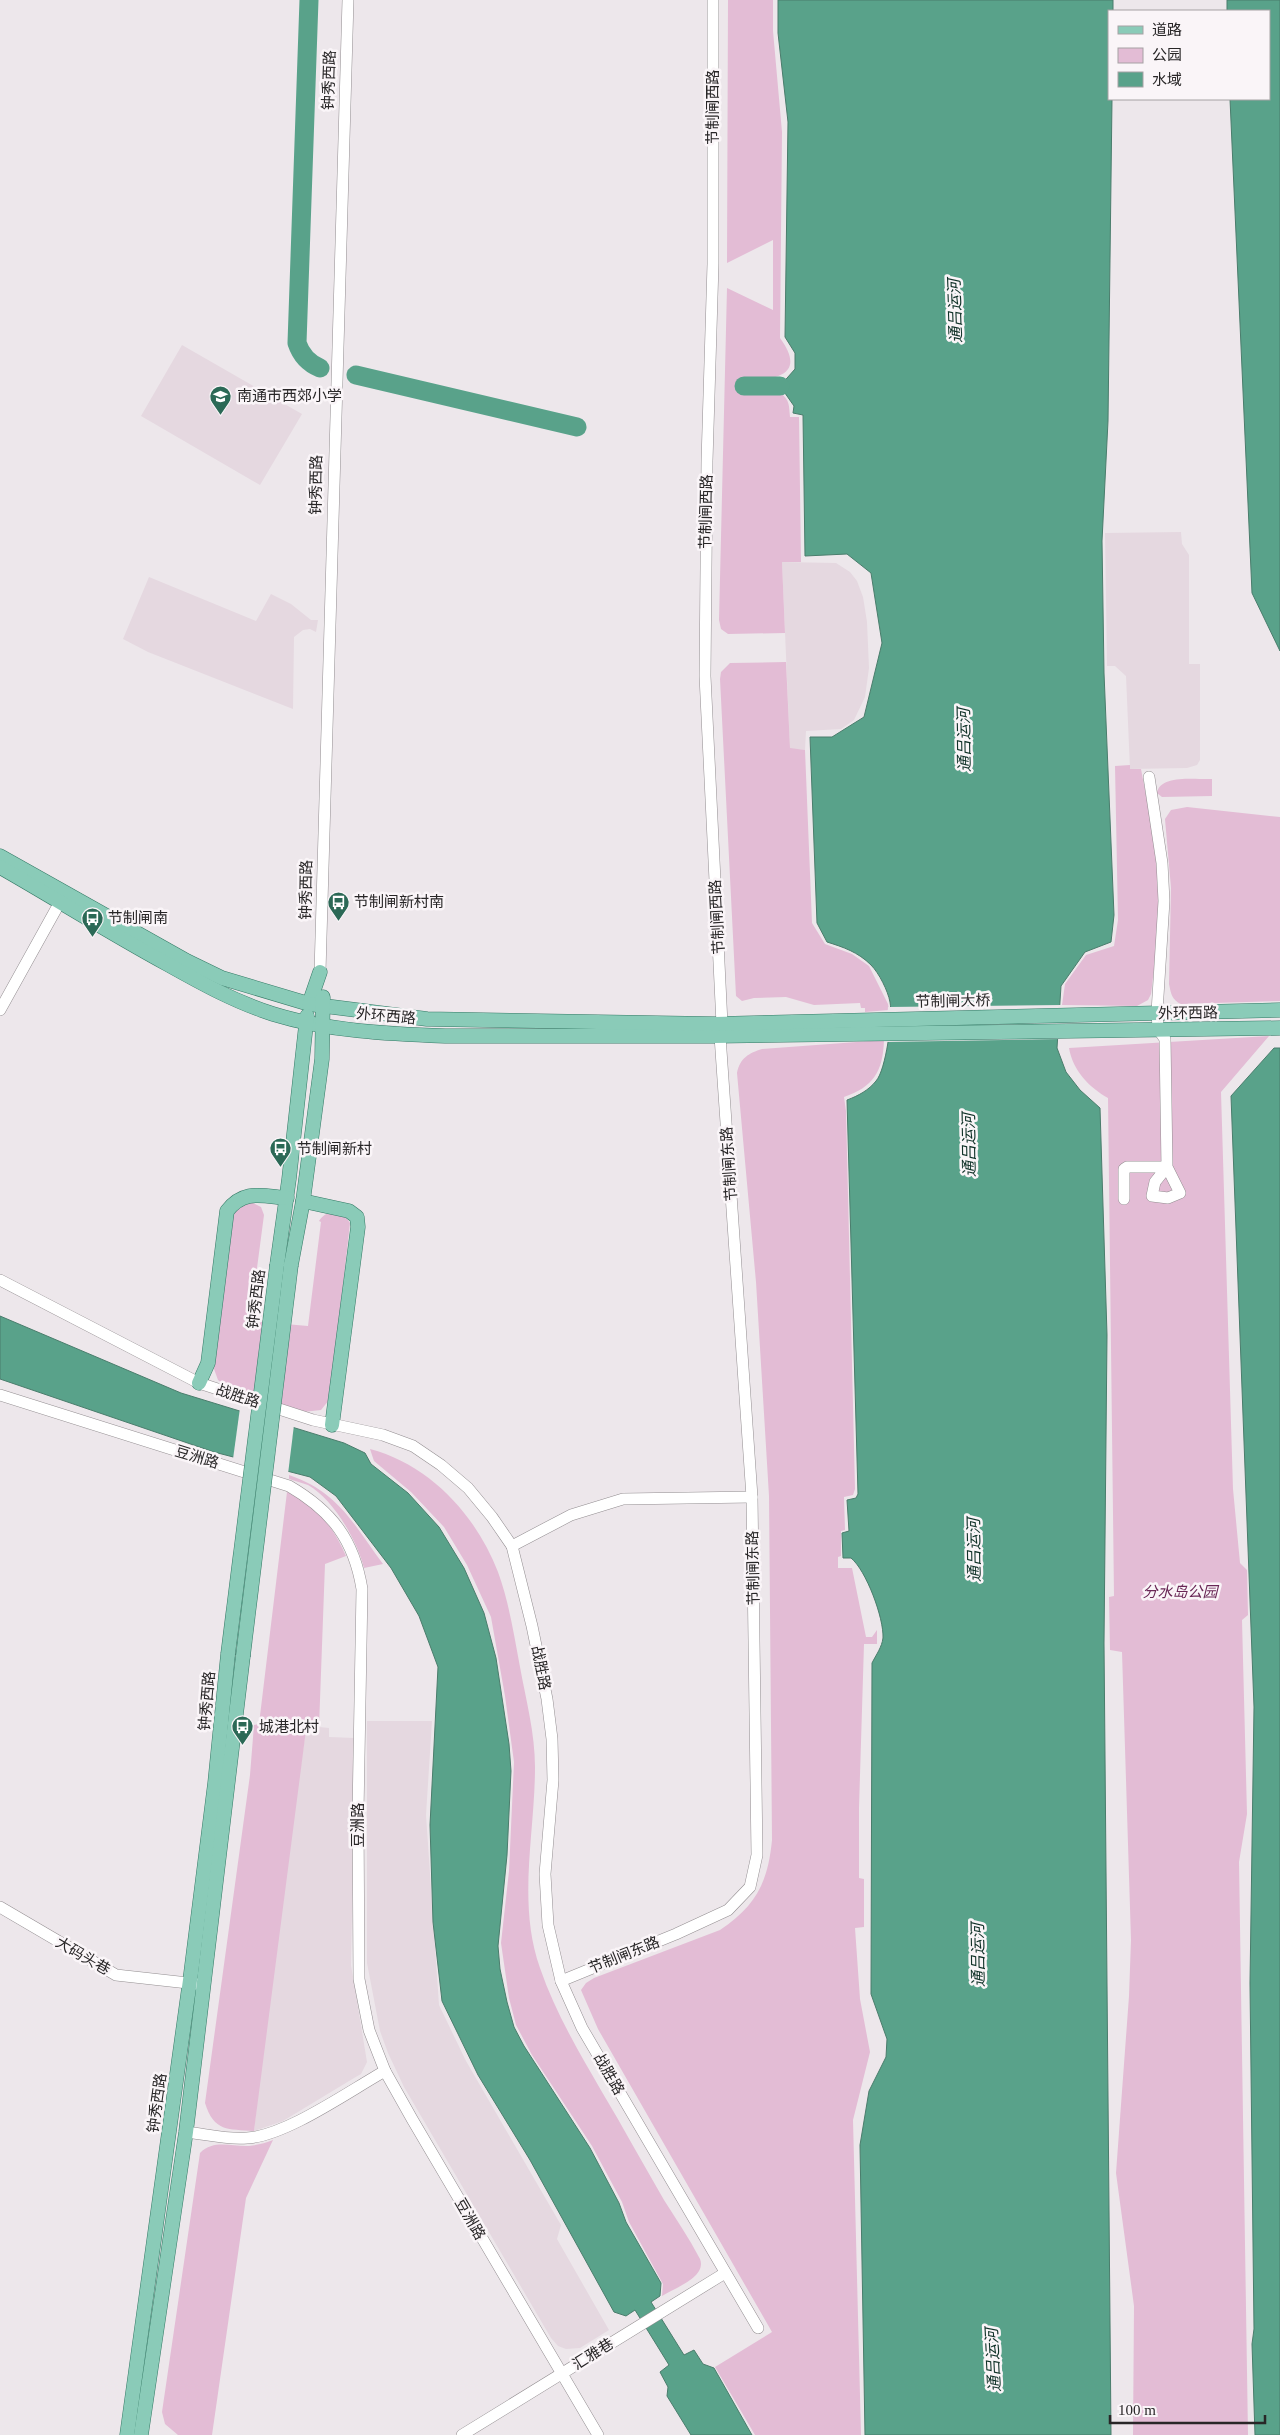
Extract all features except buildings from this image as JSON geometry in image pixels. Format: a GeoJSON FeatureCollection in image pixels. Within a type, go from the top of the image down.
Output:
{"type":"FeatureCollection","features":[{"type":"Feature","properties":{"kind":"main road","name":"外环西路"},"geometry":{"type":"LineString","coordinates":[[0,856],[222,978],[309,1004],[427,1019],[721,1030]]}},
{"type":"Feature","properties":{"kind":"main road","name":"外环西路"},"geometry":{"type":"LineString","coordinates":[[0,867],[101,928],[220,993],[272,1014],[306,1023],[402,1035],[445,1036],[808,1027]]}},
{"type":"Feature","properties":{"kind":"main road"},"geometry":{"type":"LineString","coordinates":[[309,1004],[320,972]]}},
{"type":"Feature","properties":{"kind":"main road","name":"钟秀西路"},"geometry":{"type":"LineString","coordinates":[[126,2435],[216,1783],[228,1654],[284,1265],[303,1201],[322,1059],[324,1006],[320,972]]}},
{"type":"Feature","properties":{"kind":"main road","name":"钟秀西路"},"geometry":{"type":"LineString","coordinates":[[142,2435],[186,2132],[243,1656],[284,1265],[287,1198],[309,1004]]}},
{"type":"Feature","properties":{"kind":"main road","name":"外环西路"},"geometry":{"type":"LineString","coordinates":[[1099,1014],[1280,1010]]}},
{"type":"Feature","properties":{"kind":"main road","name":"节制闸大桥"},"geometry":{"type":"LineString","coordinates":[[808,1027],[1099,1014]]}},
{"type":"Feature","properties":{"kind":"main road","name":"节制闸大桥"},"geometry":{"type":"LineString","coordinates":[[808,1027],[1097,1030]]}},
{"type":"Feature","properties":{"kind":"main road","name":"外环西路"},"geometry":{"type":"LineString","coordinates":[[1097,1030],[1280,1028]]}},
{"type":"Feature","properties":{"kind":"main road"},"geometry":{"type":"LineString","coordinates":[[200,1383],[208,1363],[227,1211],[235,1201],[248,1195],[287,1198]]}},
{"type":"Feature","properties":{"kind":"main road"},"geometry":{"type":"LineString","coordinates":[[303,1201],[350,1211],[356,1217],[358,1227],[332,1425]]}},
{"type":"Feature","properties":{"kind":"street","name":"钟秀西路"},"geometry":{"type":"LineString","coordinates":[[320,972],[348,0]]}},
{"type":"Feature","properties":{"kind":"street","name":"节制闸西路"},"geometry":{"type":"LineString","coordinates":[[713,0],[713,264],[707,461],[705,676],[721,1030]]}},
{"type":"Feature","properties":{"kind":"street"},"geometry":{"type":"LineString","coordinates":[[1124,1199],[1124,1169],[1167,1167],[1164,1038],[1158,1029],[1157,1012],[1164,901],[1162,863],[1149,777]]}},
{"type":"Feature","properties":{"kind":"street"},"geometry":{"type":"LineString","coordinates":[[0,1010],[60,902]]}},
{"type":"Feature","properties":{"kind":"street","name":"节制闸东路"},"geometry":{"type":"LineString","coordinates":[[561,1981],[676,1934],[728,1910],[750,1887],[757,1855],[752,1497],[721,1030]]}},
{"type":"Feature","properties":{"kind":"street","name":"战胜路"},"geometry":{"type":"LineString","coordinates":[[0,1280],[200,1383],[332,1425],[383,1435],[413,1446],[441,1465],[468,1488],[492,1517],[512,1546],[532,1626],[552,1739],[553,1780],[545,1874],[548,1925],[561,1981],[582,2028],[758,2328]]}},
{"type":"Feature","properties":{"kind":"street","name":"豆洲路"},"geometry":{"type":"LineString","coordinates":[[0,1395],[289,1486],[310,1498],[326,1512],[351,1548],[362,1589],[358,1814],[359,1979],[369,2030],[385,2071],[598,2435]]}},
{"type":"Feature","properties":{"kind":"street"},"geometry":{"type":"LineString","coordinates":[[512,1546],[571,1515],[623,1499],[752,1497]]}},
{"type":"Feature","properties":{"kind":"street","name":"大码头巷"},"geometry":{"type":"LineString","coordinates":[[0,1907],[116,1975],[204,1985]]}},
{"type":"Feature","properties":{"kind":"street"},"geometry":{"type":"LineString","coordinates":[[186,2132],[246,2139],[265,2136],[284,2128],[385,2071]]}},
{"type":"Feature","properties":{"kind":"street","name":"汇雅巷"},"geometry":{"type":"LineString","coordinates":[[462,2435],[725,2273]]}},
{"type":"Feature","properties":{"kind":"shaded area","name":"南通市西郊小学"},"geometry":{"type":"Polygon","coordinates":[[[182,345],[302,414],[260,485],[141,416],[182,345]]]}},
{"type":"Feature","properties":{"kind":"shaded area"},"geometry":{"type":"Polygon","coordinates":[[[1181,532],[1182,544],[1189,555],[1189,664],[1200,664],[1200,760],[1197,765],[1187,768],[1130,769],[1126,676],[1115,666],[1107,666],[1105,533],[1181,532]]]}},
{"type":"Feature","properties":{"kind":"shaded area"},"geometry":{"type":"Polygon","coordinates":[[[782,562],[836,563],[850,572],[857,581],[863,597],[867,622],[869,668],[865,697],[854,720],[841,729],[806,731],[805,750],[790,749],[782,562]]]}},
{"type":"Feature","properties":{"kind":"shaded area"},"geometry":{"type":"Polygon","coordinates":[[[149,577],[256,621],[271,594],[291,604],[311,620],[318,620],[316,632],[310,629],[303,630],[294,637],[293,709],[148,652],[123,639],[149,577]]]}},
{"type":"Feature","properties":{"kind":"shaded area"},"geometry":{"type":"Polygon","coordinates":[[[367,1721],[432,1721],[426,1815],[439,2005],[466,2061],[561,2225],[557,2239],[609,2330],[580,2348],[566,2349],[558,2346],[551,2338],[404,2087],[380,2031],[367,1963],[367,1721]]]}},
{"type":"Feature","properties":{"kind":"shaded area"},"geometry":{"type":"Polygon","coordinates":[[[319,1727],[329,1728],[329,1737],[355,1738],[351,1965],[367,2062],[361,2074],[283,2121],[254,2131],[277,1927],[306,1730],[319,1727]]]}},
{"type":"Feature","properties":{"kind":"green space"},"geometry":{"type":"Polygon","coordinates":[[[728,0],[773,0],[773,31],[782,132],[780,338],[788,351],[790,361],[788,369],[782,374],[740,382],[739,388],[780,393],[787,401],[790,417],[799,417],[801,562],[782,562],[785,633],[728,634],[721,629],[719,620],[727,288],[773,310],[773,240],[727,263],[728,0]]]}},
{"type":"Feature","properties":{"kind":"green space"},"geometry":{"type":"Polygon","coordinates":[[[786,662],[790,748],[805,750],[812,923],[825,944],[852,954],[869,966],[888,1004],[889,1010],[865,1012],[865,1008],[861,1008],[860,1003],[814,1005],[786,997],[754,998],[742,1001],[736,996],[721,672],[730,663],[786,662]]]}},
{"type":"Feature","properties":{"kind":"green space"},"geometry":{"type":"Polygon","coordinates":[[[1130,765],[1130,769],[1141,769],[1156,848],[1158,936],[1151,994],[1148,1000],[1137,1006],[1062,1005],[1065,984],[1086,955],[1114,946],[1118,920],[1115,766],[1130,765]]]}},
{"type":"Feature","properties":{"kind":"green space"},"geometry":{"type":"Polygon","coordinates":[[[1212,779],[1212,796],[1162,797],[1157,793],[1160,787],[1172,780],[1212,779]]]}},
{"type":"Feature","properties":{"kind":"green space"},"geometry":{"type":"Polygon","coordinates":[[[1187,807],[1280,817],[1280,1001],[1181,1004],[1172,996],[1169,984],[1171,888],[1165,819],[1171,810],[1187,807]]]}},
{"type":"Feature","properties":{"kind":"green space","name":"分水岛公园"},"geometry":{"type":"Polygon","coordinates":[[[1269,1036],[1221,1092],[1233,1489],[1240,1563],[1247,1570],[1248,1615],[1242,1620],[1247,1814],[1239,1862],[1248,2435],[1133,2435],[1134,2306],[1116,2173],[1129,1996],[1131,1940],[1122,1652],[1110,1650],[1109,1597],[1114,1596],[1108,1098],[1094,1089],[1083,1078],[1074,1064],[1069,1048],[1269,1036]]]}},
{"type":"Feature","properties":{"kind":"green space"},"geometry":{"type":"Polygon","coordinates":[[[884,1040],[879,1069],[874,1077],[862,1088],[844,1097],[846,1111],[855,1489],[853,1495],[844,1497],[845,1530],[841,1531],[841,1556],[838,1557],[838,1568],[852,1568],[866,1637],[872,1637],[877,1630],[877,1644],[864,1644],[859,1878],[864,1879],[864,1927],[855,1928],[860,1999],[870,2052],[853,2120],[861,2435],[755,2435],[715,2367],[772,2332],[598,2029],[581,1990],[586,1983],[594,1978],[720,1930],[743,1912],[758,1892],[763,1881],[772,1840],[769,1496],[756,1282],[737,1073],[740,1063],[746,1057],[762,1049],[884,1040]]]}},
{"type":"Feature","properties":{"kind":"green space"},"geometry":{"type":"Polygon","coordinates":[[[251,1202],[261,1207],[264,1215],[250,1321],[308,1326],[321,1222],[319,1221],[326,1214],[335,1213],[343,1216],[350,1223],[331,1393],[329,1400],[321,1410],[303,1412],[224,1385],[218,1380],[214,1369],[233,1215],[242,1204],[251,1202]]]}},
{"type":"Feature","properties":{"kind":"green space"},"geometry":{"type":"Polygon","coordinates":[[[370,1449],[412,1467],[448,1495],[464,1512],[477,1531],[489,1551],[498,1572],[511,1619],[534,1742],[535,1767],[528,1894],[533,1943],[546,1984],[568,2031],[664,2200],[700,2259],[699,2271],[694,2277],[682,2286],[662,2296],[663,2284],[629,2222],[622,2202],[592,2146],[532,2055],[516,2025],[509,1998],[501,1943],[509,1871],[514,1762],[491,1617],[467,1565],[444,1527],[411,1492],[374,1461],[370,1449]]]}},
{"type":"Feature","properties":{"kind":"green space"},"geometry":{"type":"Polygon","coordinates":[[[289,1475],[306,1482],[333,1500],[354,1523],[383,1564],[364,1568],[350,1533],[335,1510],[317,1491],[308,1485],[289,1479],[289,1475]]]}},
{"type":"Feature","properties":{"kind":"green space"},"geometry":{"type":"Polygon","coordinates":[[[287,1492],[297,1496],[315,1509],[336,1536],[346,1556],[325,1564],[319,1727],[306,1730],[254,2131],[223,2127],[213,2119],[205,2103],[250,1775],[254,1725],[259,1724],[287,1492]]]}},
{"type":"Feature","properties":{"kind":"green space"},"geometry":{"type":"Polygon","coordinates":[[[273,2140],[246,2198],[212,2435],[178,2435],[165,2424],[162,2412],[200,2153],[211,2146],[249,2146],[273,2140]]]}},
{"type":"Feature","properties":{"kind":"water","name":"通吕运河"},"geometry":{"type":"Polygon","coordinates":[[[778,0],[1113,0],[1113,10],[1108,10],[1108,100],[1112,100],[1108,421],[1102,541],[1104,673],[1114,915],[1111,942],[1085,952],[1061,986],[1057,1048],[1066,1072],[1080,1090],[1100,1108],[1107,1335],[1104,1643],[1111,2435],[865,2435],[860,2145],[869,2091],[886,2057],[887,2039],[871,1994],[872,1663],[880,1648],[883,1629],[868,1583],[857,1564],[851,1558],[843,1558],[842,1533],[849,1531],[847,1500],[856,1498],[858,1494],[847,1100],[867,1090],[880,1075],[888,1043],[891,1009],[887,993],[874,968],[856,953],[827,942],[817,923],[810,737],[832,737],[864,717],[882,643],[871,573],[847,554],[805,556],[803,415],[793,413],[794,406],[780,386],[795,369],[795,353],[785,337],[788,122],[778,33],[778,0]]]}},
{"type":"Feature","properties":{"kind":"water"},"geometry":{"type":"Polygon","coordinates":[[[1227,0],[1280,0],[1280,651],[1252,593],[1230,100],[1270,100],[1270,10],[1227,10],[1227,0]]]}},
{"type":"Feature","properties":{"kind":"water"},"geometry":{"type":"Polygon","coordinates":[[[1274,1048],[1280,1048],[1280,2435],[1255,2435],[1252,2344],[1254,2329],[1250,1983],[1254,1707],[1231,1096],[1274,1048]]]}},
{"type":"Feature","properties":{"kind":"water"},"geometry":{"type":"Polygon","coordinates":[[[0,1316],[181,1393],[344,1443],[365,1453],[371,1464],[408,1493],[439,1527],[464,1568],[484,1613],[496,1658],[509,1744],[511,1771],[507,1855],[498,1946],[500,1969],[514,2027],[524,2046],[590,2148],[619,2203],[626,2222],[661,2283],[660,2296],[651,2302],[684,2355],[694,2350],[703,2364],[714,2368],[752,2435],[691,2435],[667,2396],[668,2387],[660,2372],[669,2365],[635,2310],[626,2316],[614,2312],[530,2160],[478,2075],[442,2001],[433,1922],[430,1825],[438,1667],[419,1616],[391,1568],[336,1496],[310,1477],[214,1452],[0,1379],[0,1316]]]}},
{"type":"Feature","properties":{"kind":"pier"},"geometry":{"type":"Polygon","coordinates":[[[1062,1005],[1060,1039],[885,1042],[888,1007],[1062,1005]]]}},
{"type":"Feature","properties":{"kind":"pier"},"geometry":{"type":"Polygon","coordinates":[[[240,1408],[294,1425],[288,1474],[233,1459],[240,1408]]]}},
{"type":"Feature","properties":{"kind":"waterway"},"geometry":{"type":"LineString","coordinates":[[309,0],[297,343],[306,358],[320,368]]}},
{"type":"Feature","properties":{"kind":"waterway"},"geometry":{"type":"LineString","coordinates":[[356,375],[577,427]]}},
{"type":"Feature","properties":{"kind":"waterway"},"geometry":{"type":"LineString","coordinates":[[744,386],[780,386]]}},
{"type":"Feature","properties":{"kind":"place","name":"南通市西郊小学"},"geometry":{"type":"Point","coordinates":[221,415]}},
{"type":"Feature","properties":{"kind":"place","name":"节制闸新村南"},"geometry":{"type":"Point","coordinates":[338,921]}},
{"type":"Feature","properties":{"kind":"place","name":"节制闸南"},"geometry":{"type":"Point","coordinates":[92,937]}},
{"type":"Feature","properties":{"kind":"place","name":"节制闸新村"},"geometry":{"type":"Point","coordinates":[281,1168]}},
{"type":"Feature","properties":{"kind":"place","name":"城港北村"},"geometry":{"type":"Point","coordinates":[243,1746]}}]}
